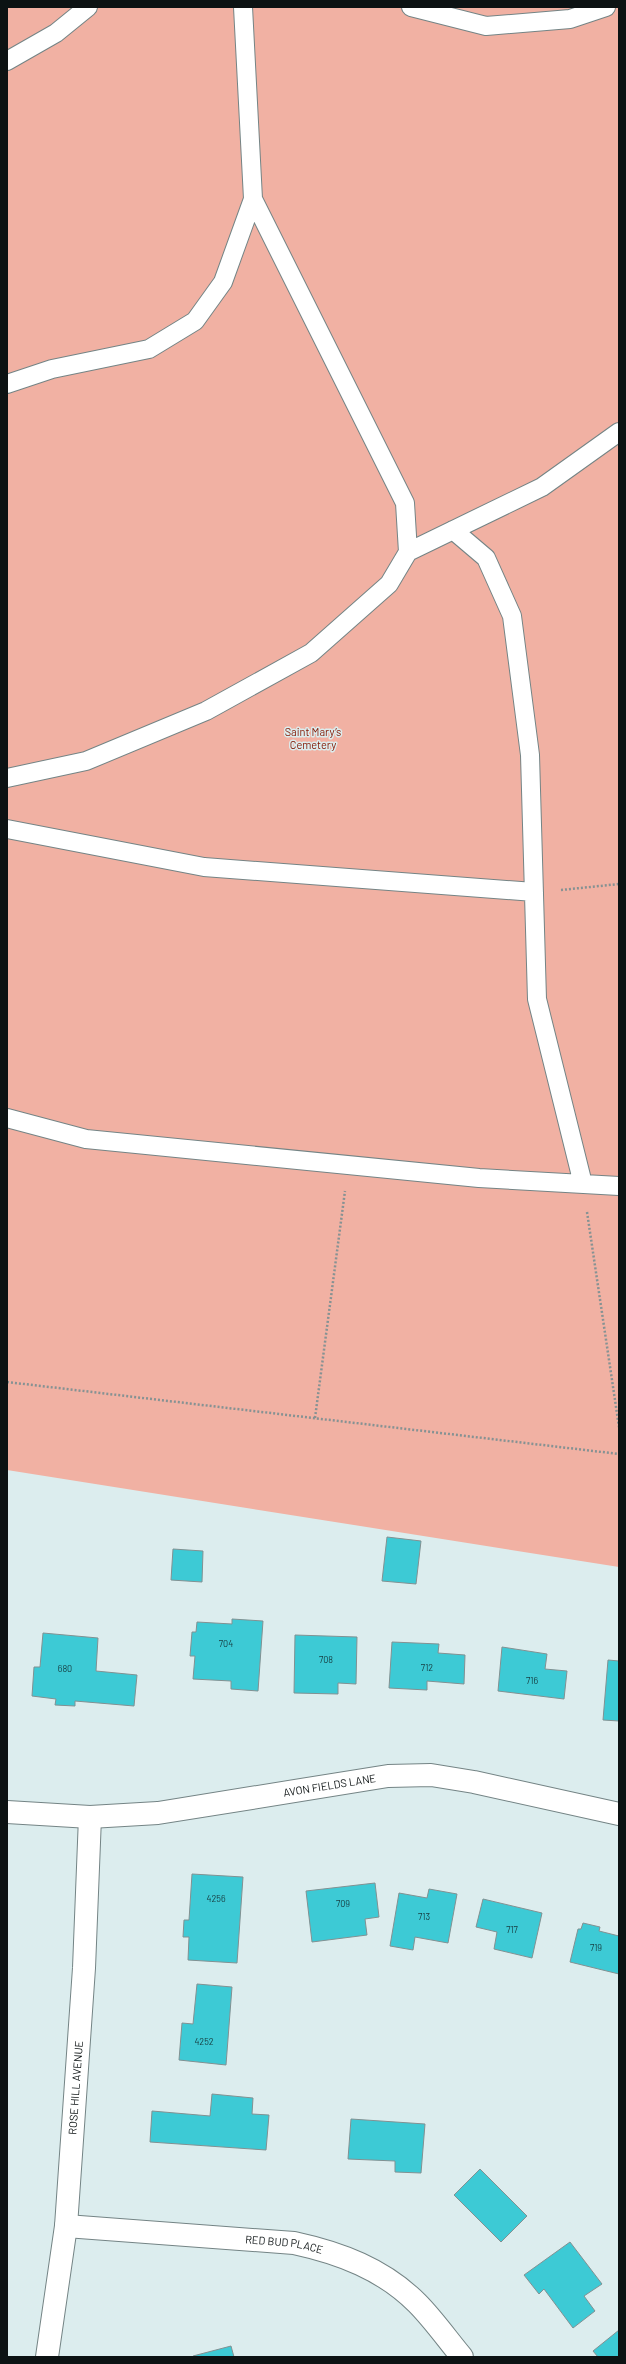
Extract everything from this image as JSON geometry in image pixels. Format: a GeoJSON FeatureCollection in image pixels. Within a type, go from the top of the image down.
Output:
{"type":"FeatureCollection","features":[{"type":"Feature","properties":{"kind":"street","name":"AVON FIELDS LANE"},"geometry":{"type":"LineString","coordinates":[[7,1812],[90,1817],[158,1813],[388,1776],[431,1775],[474,1782],[619,1814]]}},
{"type":"Feature","properties":{"kind":"street","name":"ROSE HILL AVENUE"},"geometry":{"type":"LineString","coordinates":[[46,2357],[66,2226],[84,1968],[90,1817]]}},
{"type":"Feature","properties":{"kind":"street","name":"RED BUD PLACE"},"geometry":{"type":"LineString","coordinates":[[66,2226],[294,2243],[324,2249],[354,2260],[394,2283],[417,2303],[462,2357]]}},
{"type":"Feature","properties":{"kind":"lane"},"geometry":{"type":"LineString","coordinates":[[7,61],[56,33],[88,7]]}},
{"type":"Feature","properties":{"kind":"lane"},"geometry":{"type":"LineString","coordinates":[[7,384],[52,369],[149,349],[195,321],[223,282],[253,199],[243,7]]}},
{"type":"Feature","properties":{"kind":"lane"},"geometry":{"type":"LineString","coordinates":[[411,7],[486,26],[570,19],[606,7]]}},
{"type":"Feature","properties":{"kind":"lane"},"geometry":{"type":"LineString","coordinates":[[253,199],[405,503],[408,552]]}},
{"type":"Feature","properties":{"kind":"lane"},"geometry":{"type":"LineString","coordinates":[[7,778],[86,761],[206,711],[304,657],[389,584],[408,552],[542,487],[619,432]]}},
{"type":"Feature","properties":{"kind":"lane"},"geometry":{"type":"LineString","coordinates":[[453,530],[486,558],[512,616],[530,754],[537,999],[583,1184]]}},
{"type":"Feature","properties":{"kind":"lane"},"geometry":{"type":"LineString","coordinates":[[7,829],[204,867],[534,892]]}},
{"type":"Feature","properties":{"kind":"lane"},"geometry":{"type":"LineString","coordinates":[[7,1118],[86,1139],[480,1178],[619,1186]]}},
{"type":"Feature","properties":{"kind":"path"},"geometry":{"type":"LineString","coordinates":[[534,892],[619,884]]}},
{"type":"Feature","properties":{"kind":"path"},"geometry":{"type":"LineString","coordinates":[[315,1418],[348,1165]]}},
{"type":"Feature","properties":{"kind":"path"},"geometry":{"type":"LineString","coordinates":[[583,1184],[619,1427]]}},
{"type":"Feature","properties":{"kind":"path"},"geometry":{"type":"LineString","coordinates":[[7,1382],[619,1454]]}},
{"type":"Feature","properties":{"kind":"green space","name":"Saint Mary’s Cemetery"},"geometry":{"type":"Polygon","coordinates":[[[7,7],[619,7],[619,1567],[7,1470],[7,7]]]}},
{"type":"Feature","properties":{"kind":"building"},"geometry":{"type":"Polygon","coordinates":[[[387,1537],[421,1541],[416,1584],[382,1581],[387,1537]]]}},
{"type":"Feature","properties":{"kind":"building"},"geometry":{"type":"Polygon","coordinates":[[[173,1549],[203,1551],[202,1582],[171,1580],[173,1549]]]}},
{"type":"Feature","properties":{"kind":"building"},"geometry":{"type":"Polygon","coordinates":[[[232,1619],[263,1621],[258,1691],[231,1689],[231,1681],[193,1679],[195,1656],[190,1656],[192,1632],[196,1632],[197,1622],[232,1624],[232,1619]]]}},
{"type":"Feature","properties":{"kind":"building"},"geometry":{"type":"Polygon","coordinates":[[[43,1633],[98,1638],[96,1671],[137,1675],[134,1706],[75,1701],[75,1706],[55,1705],[56,1699],[32,1696],[34,1667],[40,1667],[43,1633]]]}},
{"type":"Feature","properties":{"kind":"building"},"geometry":{"type":"Polygon","coordinates":[[[295,1635],[357,1637],[356,1684],[338,1683],[338,1694],[294,1693],[295,1635]]]}},
{"type":"Feature","properties":{"kind":"building"},"geometry":{"type":"Polygon","coordinates":[[[392,1642],[439,1644],[438,1653],[465,1655],[464,1684],[427,1681],[427,1690],[389,1688],[392,1642]]]}},
{"type":"Feature","properties":{"kind":"building"},"geometry":{"type":"Polygon","coordinates":[[[502,1647],[547,1654],[545,1669],[567,1671],[564,1699],[498,1691],[502,1647]]]}},
{"type":"Feature","properties":{"kind":"building"},"geometry":{"type":"Polygon","coordinates":[[[608,1660],[619,1661],[619,1721],[603,1720],[608,1660]]]}},
{"type":"Feature","properties":{"kind":"building"},"geometry":{"type":"Polygon","coordinates":[[[192,1874],[243,1877],[237,1963],[188,1960],[189,1937],[183,1937],[184,1920],[189,1920],[192,1874]]]}},
{"type":"Feature","properties":{"kind":"building"},"geometry":{"type":"Polygon","coordinates":[[[375,1883],[379,1917],[365,1919],[367,1935],[312,1942],[306,1891],[375,1883]]]}},
{"type":"Feature","properties":{"kind":"building"},"geometry":{"type":"Polygon","coordinates":[[[429,1889],[457,1894],[448,1943],[415,1937],[413,1950],[390,1946],[399,1893],[427,1898],[429,1889]]]}},
{"type":"Feature","properties":{"kind":"building"},"geometry":{"type":"Polygon","coordinates":[[[483,1899],[542,1913],[532,1958],[494,1949],[497,1932],[476,1927],[483,1899]]]}},
{"type":"Feature","properties":{"kind":"building"},"geometry":{"type":"Polygon","coordinates":[[[583,1923],[600,1927],[599,1931],[619,1936],[619,1974],[570,1962],[578,1929],[581,1929],[583,1923]]]}},
{"type":"Feature","properties":{"kind":"building"},"geometry":{"type":"Polygon","coordinates":[[[197,1984],[232,1987],[226,2065],[179,2060],[182,2023],[193,2024],[197,1984]]]}},
{"type":"Feature","properties":{"kind":"building"},"geometry":{"type":"Polygon","coordinates":[[[212,2094],[253,2098],[252,2114],[269,2115],[266,2150],[150,2142],[152,2111],[210,2116],[212,2094]]]}},
{"type":"Feature","properties":{"kind":"building"},"geometry":{"type":"Polygon","coordinates":[[[351,2119],[425,2124],[421,2173],[395,2172],[395,2161],[348,2159],[351,2119]]]}},
{"type":"Feature","properties":{"kind":"building"},"geometry":{"type":"Polygon","coordinates":[[[480,2169],[527,2216],[501,2242],[454,2195],[480,2169]]]}},
{"type":"Feature","properties":{"kind":"building"},"geometry":{"type":"Polygon","coordinates":[[[570,2242],[602,2284],[584,2296],[595,2311],[573,2328],[544,2289],[539,2294],[524,2275],[570,2242]]]}},
{"type":"Feature","properties":{"kind":"building"},"geometry":{"type":"Polygon","coordinates":[[[619,2330],[619,2357],[598,2357],[593,2351],[619,2330]]]}},
{"type":"Feature","properties":{"kind":"building"},"geometry":{"type":"Polygon","coordinates":[[[231,2346],[234,2357],[193,2357],[193,2356],[231,2346]]]}}]}
